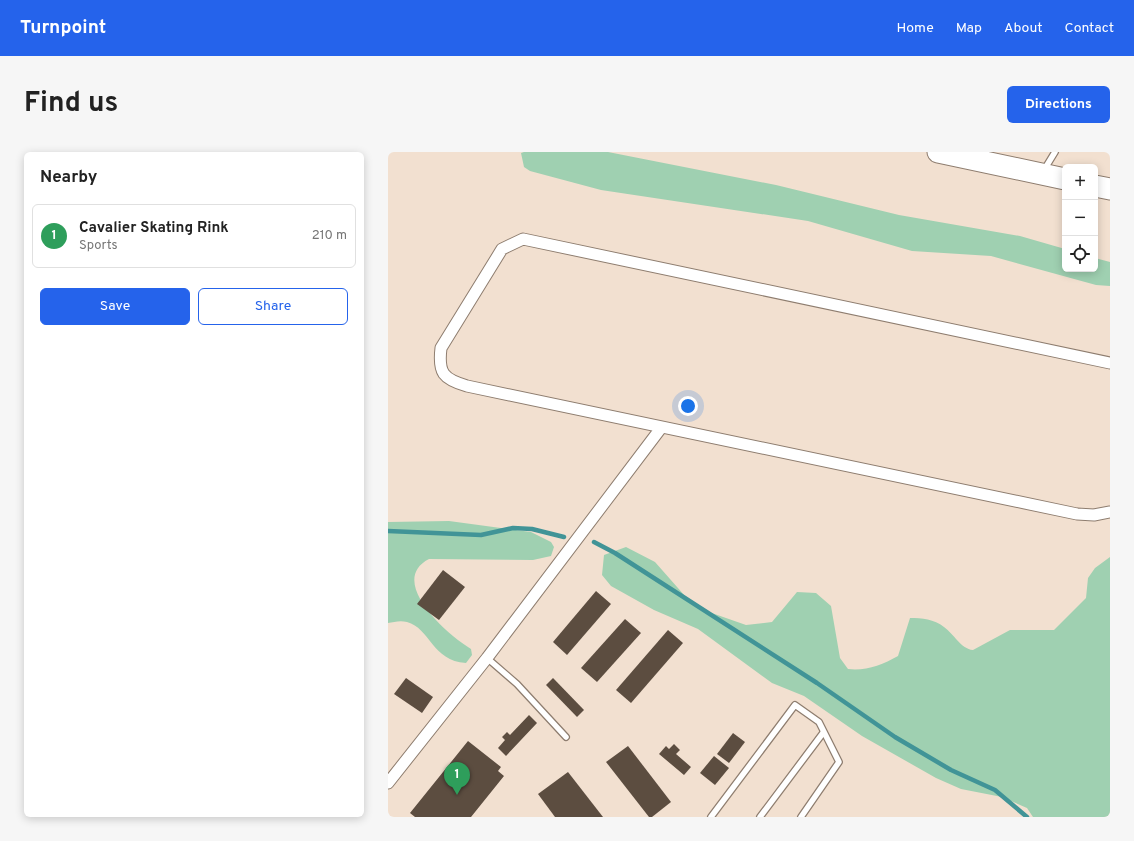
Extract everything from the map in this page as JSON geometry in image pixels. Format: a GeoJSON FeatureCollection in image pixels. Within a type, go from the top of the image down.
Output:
{"type":"FeatureCollection","features":[{"type":"Feature","properties":{"kind":"highway"},"geometry":{"type":"LineString","coordinates":[[938,152],[1062,178]]}},
{"type":"Feature","properties":{"kind":"highway"},"geometry":{"type":"LineString","coordinates":[[1098,187],[1110,189]]}},
{"type":"Feature","properties":{"kind":"street"},"geometry":{"type":"LineString","coordinates":[[1110,363],[531,239],[522,239],[502,249],[441,348],[439,360],[441,372],[451,381],[467,386],[661,428],[1078,514],[1094,515],[1110,512]]}},
{"type":"Feature","properties":{"kind":"street"},"geometry":{"type":"LineString","coordinates":[[388,783],[487,658],[661,428]]}},
{"type":"Feature","properties":{"kind":"lane"},"geometry":{"type":"LineString","coordinates":[[1041,173],[1055,152]]}},
{"type":"Feature","properties":{"kind":"lane"},"geometry":{"type":"LineString","coordinates":[[487,658],[517,684],[566,737]]}},
{"type":"Feature","properties":{"kind":"lane"},"geometry":{"type":"LineString","coordinates":[[713,816],[795,705],[819,722],[823,733],[839,762],[801,817]]}},
{"type":"Feature","properties":{"kind":"lane"},"geometry":{"type":"LineString","coordinates":[[760,817],[823,733]]}},
{"type":"Feature","properties":{"kind":"green space"},"geometry":{"type":"Polygon","coordinates":[[[608,152],[776,185],[899,215],[1020,236],[1062,248],[1062,272],[1098,272],[1098,259],[1110,262],[1110,286],[1096,285],[991,256],[912,251],[808,221],[601,190],[530,171],[524,167],[521,153],[608,152]]]}},
{"type":"Feature","properties":{"kind":"green space"},"geometry":{"type":"Polygon","coordinates":[[[449,521],[531,532],[551,542],[554,547],[551,556],[533,560],[429,559],[418,568],[414,580],[417,592],[424,606],[447,631],[471,649],[472,655],[466,663],[455,661],[446,657],[438,651],[415,625],[402,621],[388,623],[388,522],[449,521]]]}},
{"type":"Feature","properties":{"kind":"green space"},"geometry":{"type":"Polygon","coordinates":[[[626,547],[655,562],[685,596],[706,611],[746,625],[772,622],[797,592],[816,593],[831,606],[840,658],[848,669],[874,667],[898,656],[910,618],[923,619],[940,624],[965,647],[973,650],[1010,630],[1054,630],[1086,598],[1088,578],[1095,568],[1110,557],[1110,817],[1033,817],[1027,808],[1002,797],[961,789],[936,778],[862,736],[804,696],[772,683],[698,629],[654,610],[611,586],[602,575],[604,555],[626,547]]]}},
{"type":"Feature","properties":{"kind":"building"},"geometry":{"type":"Polygon","coordinates":[[[443,570],[465,587],[439,620],[417,604],[443,570]]]}},
{"type":"Feature","properties":{"kind":"building"},"geometry":{"type":"Polygon","coordinates":[[[596,591],[611,604],[567,655],[553,642],[596,591]]]}},
{"type":"Feature","properties":{"kind":"building"},"geometry":{"type":"Polygon","coordinates":[[[625,619],[641,633],[597,682],[581,668],[625,619]]]}},
{"type":"Feature","properties":{"kind":"building"},"geometry":{"type":"Polygon","coordinates":[[[668,630],[683,643],[631,703],[616,690],[668,630]]]}},
{"type":"Feature","properties":{"kind":"building"},"geometry":{"type":"Polygon","coordinates":[[[406,678],[433,697],[422,713],[394,694],[406,678]]]}},
{"type":"Feature","properties":{"kind":"building"},"geometry":{"type":"Polygon","coordinates":[[[553,678],[584,710],[577,717],[546,685],[553,678]]]}},
{"type":"Feature","properties":{"kind":"building"},"geometry":{"type":"Polygon","coordinates":[[[529,715],[537,723],[506,756],[498,748],[505,740],[502,737],[507,732],[510,735],[529,715]]]}},
{"type":"Feature","properties":{"kind":"building"},"geometry":{"type":"Polygon","coordinates":[[[733,733],[745,742],[729,763],[717,754],[733,733]]]}},
{"type":"Feature","properties":{"kind":"building"},"geometry":{"type":"Polygon","coordinates":[[[468,741],[501,767],[498,771],[504,776],[471,817],[415,817],[410,813],[468,741]]]}},
{"type":"Feature","properties":{"kind":"building"},"geometry":{"type":"Polygon","coordinates":[[[674,744],[680,750],[676,754],[691,767],[684,775],[659,754],[666,746],[669,749],[674,744]]]}},
{"type":"Feature","properties":{"kind":"building"},"geometry":{"type":"Polygon","coordinates":[[[628,746],[671,802],[652,817],[649,817],[606,762],[628,746]]]}},
{"type":"Feature","properties":{"kind":"building"},"geometry":{"type":"Polygon","coordinates":[[[714,756],[729,768],[715,785],[700,773],[714,756]]]}},
{"type":"Feature","properties":{"kind":"building"},"geometry":{"type":"Polygon","coordinates":[[[568,772],[603,817],[555,817],[538,794],[568,772]]]}},
{"type":"Feature","properties":{"kind":"waterway"},"geometry":{"type":"LineString","coordinates":[[388,531],[481,535],[513,528],[532,529],[564,537]]}},
{"type":"Feature","properties":{"kind":"waterway"},"geometry":{"type":"LineString","coordinates":[[594,542],[615,553],[817,683],[895,737],[951,770],[995,790],[1027,817]]}},
{"type":"Feature","properties":{"kind":"place","name":"Cavalier Skating Rink"},"geometry":{"type":"Point","coordinates":[457,795]}}]}
